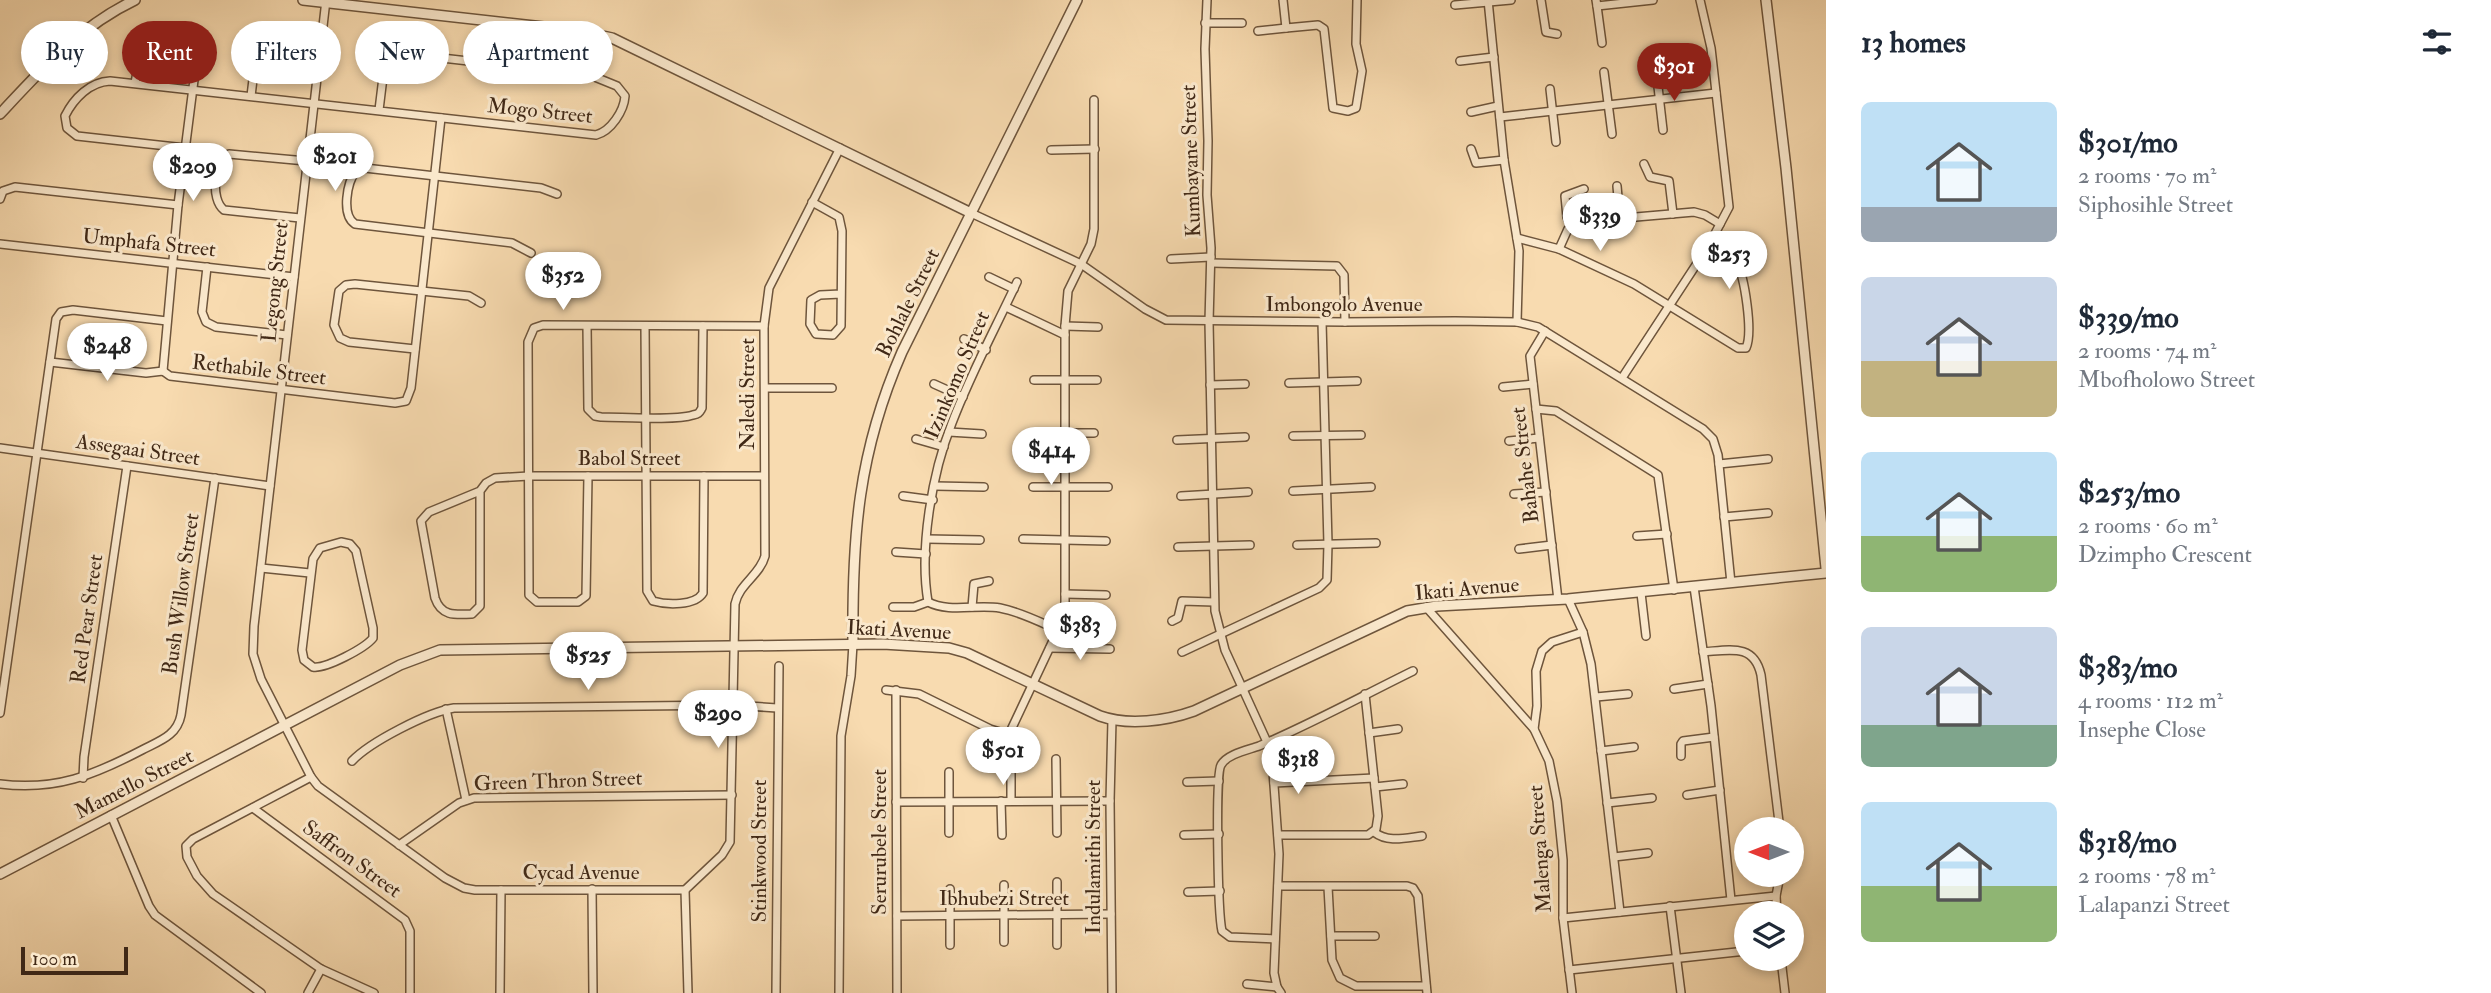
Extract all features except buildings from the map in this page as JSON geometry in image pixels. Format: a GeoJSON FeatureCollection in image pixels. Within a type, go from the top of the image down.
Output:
{"type":"FeatureCollection","features":[{"type":"Feature","properties":{"kind":"street"},"geometry":{"type":"LineString","coordinates":[[0,114],[70,41],[108,14],[135,0]]}},
{"type":"Feature","properties":{"kind":"street"},"geometry":{"type":"LineString","coordinates":[[303,0],[580,31],[612,38],[840,148]]}},
{"type":"Feature","properties":{"kind":"street","name":"Bohlale Street"},"geometry":{"type":"LineString","coordinates":[[853,644],[855,532],[861,485],[885,392],[1077,0]]}},
{"type":"Feature","properties":{"kind":"street","name":"Kumbayane Street"},"geometry":{"type":"LineString","coordinates":[[1207,0],[1205,23],[1211,260],[1209,321],[1214,602],[1220,634],[1272,758],[1278,835],[1275,973],[1279,990]]}},
{"type":"Feature","properties":{"kind":"street"},"geometry":{"type":"LineString","coordinates":[[1283,0],[1286,28]]}},
{"type":"Feature","properties":{"kind":"street"},"geometry":{"type":"LineString","coordinates":[[1258,32],[1318,25],[1324,29],[1333,108],[1336,111],[1352,111],[1357,104],[1362,71],[1356,44],[1357,0]]}},
{"type":"Feature","properties":{"kind":"street"},"geometry":{"type":"LineString","coordinates":[[1455,5],[1511,0]]}},
{"type":"Feature","properties":{"kind":"street"},"geometry":{"type":"LineString","coordinates":[[1541,0],[1546,32],[1557,34]]}},
{"type":"Feature","properties":{"kind":"street"},"geometry":{"type":"LineString","coordinates":[[1602,43],[1596,3],[1653,0]]}},
{"type":"Feature","properties":{"kind":"street"},"geometry":{"type":"LineString","coordinates":[[1622,378],[1726,215],[1729,200],[1711,48],[1700,0]]}},
{"type":"Feature","properties":{"kind":"street"},"geometry":{"type":"LineString","coordinates":[[1766,0],[1810,393],[1826,570]]}},
{"type":"Feature","properties":{"kind":"street","name":"Legong Street"},"geometry":{"type":"LineString","coordinates":[[284,726],[261,679],[253,654],[254,626],[326,1]]}},
{"type":"Feature","properties":{"kind":"street"},"geometry":{"type":"LineString","coordinates":[[1488,1],[1504,160],[1520,263],[1517,322]]}},
{"type":"Feature","properties":{"kind":"street"},"geometry":{"type":"LineString","coordinates":[[1205,23],[1242,23]]}},
{"type":"Feature","properties":{"kind":"street","name":"Mogo Street"},"geometry":{"type":"LineString","coordinates":[[143,84],[599,135],[611,127],[624,105],[625,96],[617,86],[590,75],[398,54],[390,55],[385,61],[379,110]]}},
{"type":"Feature","properties":{"kind":"street"},"geometry":{"type":"LineString","coordinates":[[1460,61],[1493,57]]}},
{"type":"Feature","properties":{"kind":"street"},"geometry":{"type":"LineString","coordinates":[[1604,72],[1612,134]]}},
{"type":"Feature","properties":{"kind":"street"},"geometry":{"type":"LineString","coordinates":[[1657,78],[1663,130]]}},
{"type":"Feature","properties":{"kind":"street","name":"Mogo Street"},"geometry":{"type":"LineString","coordinates":[[122,82],[103,81],[88,88],[66,112],[64,119],[67,128],[77,136],[185,148]]}},
{"type":"Feature","properties":{"kind":"street","name":"Rethabile Street"},"geometry":{"type":"LineString","coordinates":[[194,84],[167,321],[163,371],[170,376],[395,404],[408,399],[411,393],[441,118]]}},
{"type":"Feature","properties":{"kind":"street"},"geometry":{"type":"LineString","coordinates":[[251,96],[252,84]]}},
{"type":"Feature","properties":{"kind":"street"},"geometry":{"type":"LineString","coordinates":[[1550,89],[1556,142]]}},
{"type":"Feature","properties":{"kind":"street"},"geometry":{"type":"LineString","coordinates":[[1500,117],[1716,93]]}},
{"type":"Feature","properties":{"kind":"street"},"geometry":{"type":"LineString","coordinates":[[1011,801],[1010,735],[1065,609],[1065,330],[1068,292],[1091,244],[1094,229],[1094,100]]}},
{"type":"Feature","properties":{"kind":"street"},"geometry":{"type":"LineString","coordinates":[[1471,112],[1498,106]]}},
{"type":"Feature","properties":{"kind":"street","name":"Imbongolo Avenue"},"geometry":{"type":"LineString","coordinates":[[840,148],[1081,264],[1159,317],[1174,321],[1517,322],[1545,331],[1709,434],[1716,445],[1719,464],[1731,583]]}},
{"type":"Feature","properties":{"kind":"street","name":"Naledi Street"},"geometry":{"type":"LineString","coordinates":[[734,647],[737,597],[765,556],[764,326],[769,288],[840,148]]}},
{"type":"Feature","properties":{"kind":"street"},"geometry":{"type":"LineString","coordinates":[[1051,150],[1095,149]]}},
{"type":"Feature","properties":{"kind":"street"},"geometry":{"type":"LineString","coordinates":[[1471,149],[1476,163],[1504,160]]}},
{"type":"Feature","properties":{"kind":"street"},"geometry":{"type":"LineString","coordinates":[[300,218],[223,210],[217,204],[215,193],[220,164],[229,154],[306,161]]}},
{"type":"Feature","properties":{"kind":"street"},"geometry":{"type":"LineString","coordinates":[[1644,164],[1650,177],[1669,181],[1673,214]]}},
{"type":"Feature","properties":{"kind":"street"},"geometry":{"type":"LineString","coordinates":[[531,253],[512,243],[355,224],[347,213],[351,178],[360,169],[541,188],[557,194]]}},
{"type":"Feature","properties":{"kind":"street"},"geometry":{"type":"LineString","coordinates":[[1616,186],[1620,220]]}},
{"type":"Feature","properties":{"kind":"street"},"geometry":{"type":"LineString","coordinates":[[0,199],[3,191],[15,187],[178,205]]}},
{"type":"Feature","properties":{"kind":"street"},"geometry":{"type":"LineString","coordinates":[[1571,226],[1567,220],[1565,196],[1584,189]]}},
{"type":"Feature","properties":{"kind":"street"},"geometry":{"type":"LineString","coordinates":[[812,202],[834,213],[841,223],[842,322],[839,331],[833,335],[816,334],[810,324],[811,300],[820,295],[841,294]]}},
{"type":"Feature","properties":{"kind":"street"},"geometry":{"type":"LineString","coordinates":[[1559,249],[1571,226],[1582,221],[1699,213],[1720,224]]}},
{"type":"Feature","properties":{"kind":"street"},"geometry":{"type":"LineString","coordinates":[[1517,238],[1559,249],[1634,284],[1738,348],[1747,346],[1747,313],[1738,264],[1731,256],[1709,245]]}},
{"type":"Feature","properties":{"kind":"street","name":"Umphafa Street"},"geometry":{"type":"LineString","coordinates":[[0,244],[294,277]]}},
{"type":"Feature","properties":{"kind":"street"},"geometry":{"type":"LineString","coordinates":[[1171,259],[1337,266],[1344,275],[1345,322]]}},
{"type":"Feature","properties":{"kind":"street"},"geometry":{"type":"LineString","coordinates":[[207,267],[202,312],[206,323],[216,327],[287,335]]}},
{"type":"Feature","properties":{"kind":"street","name":"Izinkomo Street"},"geometry":{"type":"LineString","coordinates":[[928,602],[927,539],[935,486],[948,432],[1016,286],[989,277]]}},
{"type":"Feature","properties":{"kind":"street"},"geometry":{"type":"LineString","coordinates":[[415,349],[344,341],[336,335],[334,326],[338,295],[346,285],[469,296],[481,303]]}},
{"type":"Feature","properties":{"kind":"street"},"geometry":{"type":"LineString","coordinates":[[1006,307],[1065,330],[1098,327]]}},
{"type":"Feature","properties":{"kind":"street"},"geometry":{"type":"LineString","coordinates":[[0,713],[55,324],[61,312],[73,310],[167,321]]}},
{"type":"Feature","properties":{"kind":"street"},"geometry":{"type":"LineString","coordinates":[[1182,652],[1324,585],[1328,575],[1328,544],[1322,322]]}},
{"type":"Feature","properties":{"kind":"street"},"geometry":{"type":"LineString","coordinates":[[587,326],[588,409],[595,416],[601,417],[647,417],[694,415],[702,408],[703,326]]}},
{"type":"Feature","properties":{"kind":"street"},"geometry":{"type":"LineString","coordinates":[[645,326],[647,591],[650,599],[659,603],[693,602],[703,593],[704,475]]}},
{"type":"Feature","properties":{"kind":"street"},"geometry":{"type":"LineString","coordinates":[[588,476],[586,596],[578,602],[537,602],[529,596],[529,336],[534,328],[764,326]]}},
{"type":"Feature","properties":{"kind":"street","name":"Bahahe Street"},"geometry":{"type":"LineString","coordinates":[[1545,331],[1530,356],[1552,545],[1563,600],[1583,632],[1591,664],[1620,912]]}},
{"type":"Feature","properties":{"kind":"street"},"geometry":{"type":"LineString","coordinates":[[964,339],[986,350]]}},
{"type":"Feature","properties":{"kind":"street"},"geometry":{"type":"LineString","coordinates":[[50,362],[146,373],[163,371]]}},
{"type":"Feature","properties":{"kind":"street"},"geometry":{"type":"LineString","coordinates":[[1034,380],[1097,380]]}},
{"type":"Feature","properties":{"kind":"street"},"geometry":{"type":"LineString","coordinates":[[1289,383],[1357,381]]}},
{"type":"Feature","properties":{"kind":"street"},"geometry":{"type":"LineString","coordinates":[[934,384],[963,397]]}},
{"type":"Feature","properties":{"kind":"street"},"geometry":{"type":"LineString","coordinates":[[1210,385],[1245,384]]}},
{"type":"Feature","properties":{"kind":"street"},"geometry":{"type":"LineString","coordinates":[[1503,387],[1533,384]]}},
{"type":"Feature","properties":{"kind":"street"},"geometry":{"type":"LineString","coordinates":[[765,388],[832,388]]}},
{"type":"Feature","properties":{"kind":"street"},"geometry":{"type":"LineString","coordinates":[[1536,408],[1556,411],[1655,473],[1660,482],[1674,590]]}},
{"type":"Feature","properties":{"kind":"street"},"geometry":{"type":"LineString","coordinates":[[948,432],[982,434]]}},
{"type":"Feature","properties":{"kind":"street"},"geometry":{"type":"LineString","coordinates":[[1032,433],[1094,433]]}},
{"type":"Feature","properties":{"kind":"street"},"geometry":{"type":"LineString","coordinates":[[1293,436],[1361,435]]}},
{"type":"Feature","properties":{"kind":"street"},"geometry":{"type":"LineString","coordinates":[[1177,440],[1245,437]]}},
{"type":"Feature","properties":{"kind":"street"},"geometry":{"type":"LineString","coordinates":[[1509,441],[1539,438]]}},
{"type":"Feature","properties":{"kind":"street"},"geometry":{"type":"LineString","coordinates":[[916,439],[944,447]]}},
{"type":"Feature","properties":{"kind":"street","name":"Assegaai Street"},"geometry":{"type":"LineString","coordinates":[[0,448],[270,486]]}},
{"type":"Feature","properties":{"kind":"street"},"geometry":{"type":"LineString","coordinates":[[1719,464],[1768,459]]}},
{"type":"Feature","properties":{"kind":"street","name":"Red Pear Street"},"geometry":{"type":"LineString","coordinates":[[83,778],[127,466]]}},
{"type":"Feature","properties":{"kind":"street","name":"Babol Street"},"geometry":{"type":"LineString","coordinates":[[480,491],[486,483],[495,478],[529,476],[764,476]]}},
{"type":"Feature","properties":{"kind":"street","name":"Bush Willow Street"},"geometry":{"type":"LineString","coordinates":[[83,778],[108,768],[168,736],[178,726],[215,478]]}},
{"type":"Feature","properties":{"kind":"street"},"geometry":{"type":"LineString","coordinates":[[935,486],[984,488]]}},
{"type":"Feature","properties":{"kind":"street"},"geometry":{"type":"LineString","coordinates":[[1034,487],[1108,487]]}},
{"type":"Feature","properties":{"kind":"street"},"geometry":{"type":"LineString","coordinates":[[1293,491],[1371,487]]}},
{"type":"Feature","properties":{"kind":"street"},"geometry":{"type":"LineString","coordinates":[[480,491],[480,606],[472,614],[446,613],[437,603],[421,521],[429,512],[480,491]]}},
{"type":"Feature","properties":{"kind":"street"},"geometry":{"type":"LineString","coordinates":[[1181,496],[1248,492]]}},
{"type":"Feature","properties":{"kind":"street"},"geometry":{"type":"LineString","coordinates":[[1514,494],[1546,492]]}},
{"type":"Feature","properties":{"kind":"street"},"geometry":{"type":"LineString","coordinates":[[904,496],[933,500]]}},
{"type":"Feature","properties":{"kind":"street"},"geometry":{"type":"LineString","coordinates":[[1724,517],[1768,513]]}},
{"type":"Feature","properties":{"kind":"street"},"geometry":{"type":"LineString","coordinates":[[1637,536],[1667,534]]}},
{"type":"Feature","properties":{"kind":"street"},"geometry":{"type":"LineString","coordinates":[[927,539],[980,540]]}},
{"type":"Feature","properties":{"kind":"street"},"geometry":{"type":"LineString","coordinates":[[1023,539],[1106,541]]}},
{"type":"Feature","properties":{"kind":"street"},"geometry":{"type":"LineString","coordinates":[[341,542],[354,546],[373,628],[370,642],[320,668],[308,664],[303,654],[310,573],[317,550],[341,542]]}},
{"type":"Feature","properties":{"kind":"street"},"geometry":{"type":"LineString","coordinates":[[1297,545],[1376,543]]}},
{"type":"Feature","properties":{"kind":"street"},"geometry":{"type":"LineString","coordinates":[[1178,547],[1250,545]]}},
{"type":"Feature","properties":{"kind":"street"},"geometry":{"type":"LineString","coordinates":[[1518,549],[1552,545]]}},
{"type":"Feature","properties":{"kind":"street"},"geometry":{"type":"LineString","coordinates":[[896,552],[926,554]]}},
{"type":"Feature","properties":{"kind":"street"},"geometry":{"type":"LineString","coordinates":[[261,568],[310,573]]}},
{"type":"Feature","properties":{"kind":"street","name":"Ikati Avenue"},"geometry":{"type":"LineString","coordinates":[[284,726],[400,664],[440,650],[853,644],[958,650],[1112,720],[1146,720],[1180,716],[1395,615],[1426,607],[1563,600],[1674,590],[1826,570]]}},
{"type":"Feature","properties":{"kind":"street"},"geometry":{"type":"LineString","coordinates":[[972,607],[974,584],[989,581]]}},
{"type":"Feature","properties":{"kind":"street"},"geometry":{"type":"LineString","coordinates":[[1694,587],[1708,684],[1731,900]]}},
{"type":"Feature","properties":{"kind":"street"},"geometry":{"type":"LineString","coordinates":[[1641,593],[1646,636]]}},
{"type":"Feature","properties":{"kind":"street"},"geometry":{"type":"LineString","coordinates":[[1065,594],[1106,595]]}},
{"type":"Feature","properties":{"kind":"street"},"geometry":{"type":"LineString","coordinates":[[1172,621],[1178,618],[1182,601],[1214,602]]}},
{"type":"Feature","properties":{"kind":"street"},"geometry":{"type":"LineString","coordinates":[[893,607],[914,607],[928,602],[942,607],[1010,610],[1058,630]]}},
{"type":"Feature","properties":{"kind":"street"},"geometry":{"type":"LineString","coordinates":[[1426,607],[1534,729]]}},
{"type":"Feature","properties":{"kind":"street","name":"Malenga Street"},"geometry":{"type":"LineString","coordinates":[[1572,993],[1563,918],[1563,860],[1554,783],[1549,761],[1534,729],[1537,706],[1536,671],[1542,651],[1552,642],[1583,632]]}},
{"type":"Feature","properties":{"kind":"street"},"geometry":{"type":"LineString","coordinates":[[839,993],[841,736],[853,644]]}},
{"type":"Feature","properties":{"kind":"street"},"geometry":{"type":"LineString","coordinates":[[688,993],[685,890],[722,855],[730,842],[734,647]]}},
{"type":"Feature","properties":{"kind":"street"},"geometry":{"type":"LineString","coordinates":[[1050,648],[1110,649]]}},
{"type":"Feature","properties":{"kind":"street"},"geometry":{"type":"LineString","coordinates":[[1703,652],[1745,651],[1755,657],[1758,663],[1778,817]]}},
{"type":"Feature","properties":{"kind":"street","name":"Stinkwood Street"},"geometry":{"type":"LineString","coordinates":[[776,993],[779,666]]}},
{"type":"Feature","properties":{"kind":"street"},"geometry":{"type":"LineString","coordinates":[[1275,939],[1235,938],[1224,934],[1221,927],[1219,770],[1224,761],[1413,671]]}},
{"type":"Feature","properties":{"kind":"street"},"geometry":{"type":"LineString","coordinates":[[1674,689],[1708,684]]}},
{"type":"Feature","properties":{"kind":"street"},"geometry":{"type":"LineString","coordinates":[[887,690],[919,694],[990,729],[1010,735]]}},
{"type":"Feature","properties":{"kind":"street","name":"Serurubele Street"},"geometry":{"type":"LineString","coordinates":[[896,690],[897,993]]}},
{"type":"Feature","properties":{"kind":"street"},"geometry":{"type":"LineString","coordinates":[[1365,694],[1378,816],[1374,832]]}},
{"type":"Feature","properties":{"kind":"street"},"geometry":{"type":"LineString","coordinates":[[1596,697],[1628,694]]}},
{"type":"Feature","properties":{"kind":"street"},"geometry":{"type":"LineString","coordinates":[[352,761],[375,744],[431,714],[446,709],[733,705],[777,708]]}},
{"type":"Feature","properties":{"kind":"street"},"geometry":{"type":"LineString","coordinates":[[446,709],[466,800]]}},
{"type":"Feature","properties":{"kind":"street","name":"Indulamithi Street"},"geometry":{"type":"LineString","coordinates":[[1112,720],[1112,993]]}},
{"type":"Feature","properties":{"kind":"street","name":"Cycad Avenue"},"geometry":{"type":"LineString","coordinates":[[284,726],[311,778],[331,797],[458,886],[475,890],[685,890]]}},
{"type":"Feature","properties":{"kind":"street","name":"Mamello Street"},"geometry":{"type":"LineString","coordinates":[[0,874],[284,726]]}},
{"type":"Feature","properties":{"kind":"street"},"geometry":{"type":"LineString","coordinates":[[1369,733],[1398,729]]}},
{"type":"Feature","properties":{"kind":"street"},"geometry":{"type":"LineString","coordinates":[[1681,757],[1683,741],[1714,737]]}},
{"type":"Feature","properties":{"kind":"street"},"geometry":{"type":"LineString","coordinates":[[1601,751],[1633,747]]}},
{"type":"Feature","properties":{"kind":"street"},"geometry":{"type":"LineString","coordinates":[[1056,759],[1057,833]]}},
{"type":"Feature","properties":{"kind":"street"},"geometry":{"type":"LineString","coordinates":[[949,772],[949,832]]}},
{"type":"Feature","properties":{"kind":"street"},"geometry":{"type":"LineString","coordinates":[[0,784],[27,787],[83,778]]}},
{"type":"Feature","properties":{"kind":"street"},"geometry":{"type":"LineString","coordinates":[[311,778],[188,842],[187,857],[205,887],[321,969],[374,993]]}},
{"type":"Feature","properties":{"kind":"street"},"geometry":{"type":"LineString","coordinates":[[1274,783],[1374,778]]}},
{"type":"Feature","properties":{"kind":"street"},"geometry":{"type":"LineString","coordinates":[[1187,782],[1219,781]]}},
{"type":"Feature","properties":{"kind":"street"},"geometry":{"type":"LineString","coordinates":[[1375,787],[1403,784]]}},
{"type":"Feature","properties":{"kind":"street"},"geometry":{"type":"LineString","coordinates":[[1687,795],[1720,790]]}},
{"type":"Feature","properties":{"kind":"street","name":"Green Thron Street"},"geometry":{"type":"LineString","coordinates":[[399,845],[466,800],[483,797],[732,795]]}},
{"type":"Feature","properties":{"kind":"street"},"geometry":{"type":"LineString","coordinates":[[1607,803],[1652,798]]}},
{"type":"Feature","properties":{"kind":"street"},"geometry":{"type":"LineString","coordinates":[[1002,801],[1002,835]]}},
{"type":"Feature","properties":{"kind":"street"},"geometry":{"type":"LineString","coordinates":[[896,802],[1110,802]]}},
{"type":"Feature","properties":{"kind":"street","name":"Saffron Street"},"geometry":{"type":"LineString","coordinates":[[254,808],[405,920],[410,931],[410,993]]}},
{"type":"Feature","properties":{"kind":"street"},"geometry":{"type":"LineString","coordinates":[[111,815],[152,911],[261,993]]}},
{"type":"Feature","properties":{"kind":"street"},"geometry":{"type":"LineString","coordinates":[[1278,835],[1360,835],[1374,832]]}},
{"type":"Feature","properties":{"kind":"street"},"geometry":{"type":"LineString","coordinates":[[1374,832],[1381,838],[1391,839],[1422,836]]}},
{"type":"Feature","properties":{"kind":"street"},"geometry":{"type":"LineString","coordinates":[[1184,835],[1219,834]]}},
{"type":"Feature","properties":{"kind":"street"},"geometry":{"type":"LineString","coordinates":[[1614,857],[1648,853]]}},
{"type":"Feature","properties":{"kind":"street"},"geometry":{"type":"LineString","coordinates":[[1057,882],[1057,946]]}},
{"type":"Feature","properties":{"kind":"street"},"geometry":{"type":"LineString","coordinates":[[1003,886],[1003,942]]}},
{"type":"Feature","properties":{"kind":"street"},"geometry":{"type":"LineString","coordinates":[[1278,886],[1413,888],[1418,896],[1427,989],[1364,986],[1345,982],[1334,967],[1328,887]]}},
{"type":"Feature","properties":{"kind":"street"},"geometry":{"type":"LineString","coordinates":[[1776,901],[1778,887]]}},
{"type":"Feature","properties":{"kind":"street"},"geometry":{"type":"LineString","coordinates":[[592,889],[593,993]]}},
{"type":"Feature","properties":{"kind":"street"},"geometry":{"type":"LineString","coordinates":[[950,889],[950,945]]}},
{"type":"Feature","properties":{"kind":"street"},"geometry":{"type":"LineString","coordinates":[[500,993],[501,890]]}},
{"type":"Feature","properties":{"kind":"street"},"geometry":{"type":"LineString","coordinates":[[1188,892],[1220,891]]}},
{"type":"Feature","properties":{"kind":"street"},"geometry":{"type":"LineString","coordinates":[[1563,918],[1776,896]]}},
{"type":"Feature","properties":{"kind":"street"},"geometry":{"type":"LineString","coordinates":[[1670,906],[1681,993]]}},
{"type":"Feature","properties":{"kind":"street","name":"Ibhubezi Street"},"geometry":{"type":"LineString","coordinates":[[897,916],[1111,915]]}},
{"type":"Feature","properties":{"kind":"street"},"geometry":{"type":"LineString","coordinates":[[1331,936],[1375,936]]}},
{"type":"Feature","properties":{"kind":"street"},"geometry":{"type":"LineString","coordinates":[[1569,970],[1734,952]]}},
{"type":"Feature","properties":{"kind":"street"},"geometry":{"type":"LineString","coordinates":[[308,993],[321,969]]}},
{"type":"Feature","properties":{"kind":"street"},"geometry":{"type":"LineString","coordinates":[[1782,971],[1785,993]]}},
{"type":"Feature","properties":{"kind":"street"},"geometry":{"type":"LineString","coordinates":[[1247,984],[1279,990]]}}]}
